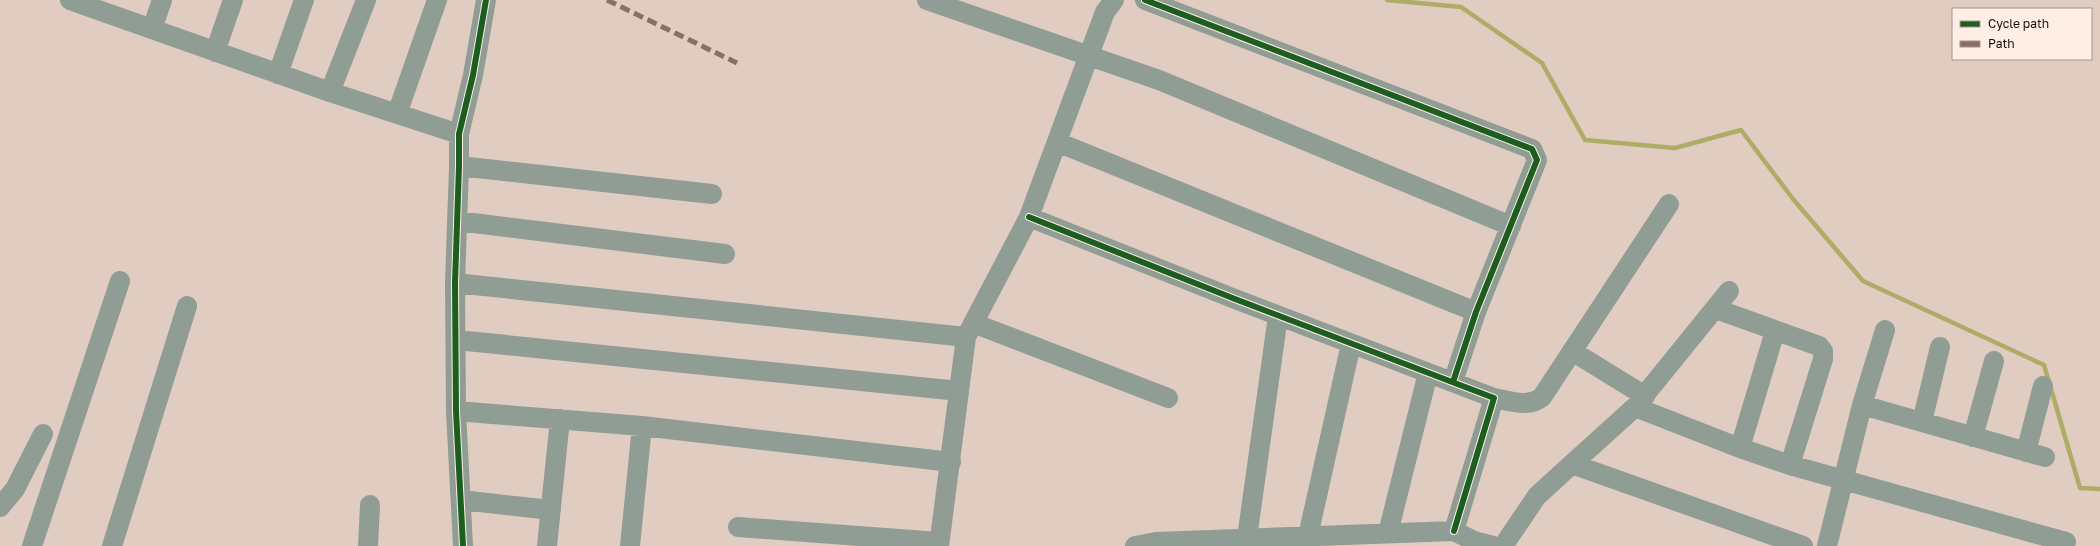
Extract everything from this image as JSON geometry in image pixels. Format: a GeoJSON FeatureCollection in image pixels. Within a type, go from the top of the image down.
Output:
{"type":"FeatureCollection","features":[{"type":"Feature","properties":{"kind":"street"},"geometry":{"type":"LineString","coordinates":[[152,29],[162,0]]}},
{"type":"Feature","properties":{"kind":"street"},"geometry":{"type":"LineString","coordinates":[[215,52],[233,0]]}},
{"type":"Feature","properties":{"kind":"street"},"geometry":{"type":"LineString","coordinates":[[278,74],[304,0]]}},
{"type":"Feature","properties":{"kind":"street"},"geometry":{"type":"LineString","coordinates":[[330,92],[366,0]]}},
{"type":"Feature","properties":{"kind":"street"},"geometry":{"type":"LineString","coordinates":[[397,114],[437,0]]}},
{"type":"Feature","properties":{"kind":"street"},"geometry":{"type":"LineString","coordinates":[[463,546],[456,411],[457,340],[455,282],[460,166],[459,134],[473,75],[486,0]]}},
{"type":"Feature","properties":{"kind":"street"},"geometry":{"type":"LineString","coordinates":[[927,0],[1159,80],[1511,226]]}},
{"type":"Feature","properties":{"kind":"street"},"geometry":{"type":"LineString","coordinates":[[738,528],[939,544],[951,462],[959,391],[969,330],[1029,217],[1104,12],[1114,0]]}},
{"type":"Feature","properties":{"kind":"street"},"geometry":{"type":"LineString","coordinates":[[1145,0],[1532,149],[1537,160],[1476,312],[1453,382]]}},
{"type":"Feature","properties":{"kind":"street"},"geometry":{"type":"LineString","coordinates":[[81,2],[215,52],[330,92],[459,134]]}},
{"type":"Feature","properties":{"kind":"street"},"geometry":{"type":"LineString","coordinates":[[1057,142],[1476,312]]}},
{"type":"Feature","properties":{"kind":"street"},"geometry":{"type":"LineString","coordinates":[[460,166],[712,194]]}},
{"type":"Feature","properties":{"kind":"street"},"geometry":{"type":"LineString","coordinates":[[1029,217],[1278,316],[1494,398],[1536,403],[1542,397],[1669,204]]}},
{"type":"Feature","properties":{"kind":"street"},"geometry":{"type":"LineString","coordinates":[[457,221],[725,254]]}},
{"type":"Feature","properties":{"kind":"street"},"geometry":{"type":"LineString","coordinates":[[32,546],[120,281]]}},
{"type":"Feature","properties":{"kind":"street"},"geometry":{"type":"LineString","coordinates":[[455,282],[969,330],[1168,398]]}},
{"type":"Feature","properties":{"kind":"street"},"geometry":{"type":"LineString","coordinates":[[1503,546],[1538,496],[1640,401],[1716,309],[1729,291]]}},
{"type":"Feature","properties":{"kind":"street"},"geometry":{"type":"LineString","coordinates":[[112,546],[187,306]]}},
{"type":"Feature","properties":{"kind":"street"},"geometry":{"type":"LineString","coordinates":[[1716,309],[1819,346],[1823,351],[1823,359],[1790,465]]}},
{"type":"Feature","properties":{"kind":"street"},"geometry":{"type":"LineString","coordinates":[[1247,538],[1278,316]]}},
{"type":"Feature","properties":{"kind":"street"},"geometry":{"type":"LineString","coordinates":[[1827,546],[1842,480],[1862,405],[1885,330]]}},
{"type":"Feature","properties":{"kind":"street"},"geometry":{"type":"LineString","coordinates":[[1740,448],[1775,331]]}},
{"type":"Feature","properties":{"kind":"street"},"geometry":{"type":"LineString","coordinates":[[457,340],[959,391]]}},
{"type":"Feature","properties":{"kind":"street"},"geometry":{"type":"LineString","coordinates":[[1308,536],[1351,344]]}},
{"type":"Feature","properties":{"kind":"street"},"geometry":{"type":"LineString","coordinates":[[1922,422],[1940,347]]}},
{"type":"Feature","properties":{"kind":"street"},"geometry":{"type":"LineString","coordinates":[[1572,351],[1640,401],[1740,448],[1790,465],[1842,480],[1974,518],[2066,542]]}},
{"type":"Feature","properties":{"kind":"street"},"geometry":{"type":"LineString","coordinates":[[1973,437],[1994,361]]}},
{"type":"Feature","properties":{"kind":"street"},"geometry":{"type":"LineString","coordinates":[[1388,533],[1428,373]]}},
{"type":"Feature","properties":{"kind":"street"},"geometry":{"type":"LineString","coordinates":[[2026,452],[2043,386]]}},
{"type":"Feature","properties":{"kind":"street"},"geometry":{"type":"LineString","coordinates":[[1454,531],[1494,398]]}},
{"type":"Feature","properties":{"kind":"street"},"geometry":{"type":"LineString","coordinates":[[1862,405],[2045,457]]}},
{"type":"Feature","properties":{"kind":"street"},"geometry":{"type":"LineString","coordinates":[[456,411],[642,426],[951,462]]}},
{"type":"Feature","properties":{"kind":"street"},"geometry":{"type":"LineString","coordinates":[[547,546],[560,419]]}},
{"type":"Feature","properties":{"kind":"street"},"geometry":{"type":"LineString","coordinates":[[630,546],[642,426]]}},
{"type":"Feature","properties":{"kind":"street"},"geometry":{"type":"LineString","coordinates":[[0,507],[15,489],[43,434]]}},
{"type":"Feature","properties":{"kind":"street"},"geometry":{"type":"LineString","coordinates":[[1572,464],[1803,546]]}},
{"type":"Feature","properties":{"kind":"street"},"geometry":{"type":"LineString","coordinates":[[461,500],[551,510]]}},
{"type":"Feature","properties":{"kind":"street"},"geometry":{"type":"LineString","coordinates":[[368,546],[370,505]]}},
{"type":"Feature","properties":{"kind":"street"},"geometry":{"type":"LineString","coordinates":[[1135,546],[1156,542],[1454,531],[1473,543],[1493,546]]}},
{"type":"Feature","properties":{"kind":"waterway"},"geometry":{"type":"LineString","coordinates":[[1387,0],[1461,7],[1542,63],[1585,140],[1675,148],[1741,130],[1793,199],[1863,281],[2044,365],[2080,488],[2100,489]]}},
{"type":"Feature","properties":{"kind":"marked path"},"geometry":{"type":"LineString","coordinates":[[607,0],[737,63]]}},
{"type":"Feature","properties":{"kind":"cycle path"},"geometry":{"type":"LineString","coordinates":[[463,546],[456,411],[455,283],[459,134],[473,75],[486,0]]}},
{"type":"Feature","properties":{"kind":"cycle path"},"geometry":{"type":"LineString","coordinates":[[1145,0],[1532,149],[1537,160],[1476,312],[1453,382]]}},
{"type":"Feature","properties":{"kind":"cycle path"},"geometry":{"type":"LineString","coordinates":[[1029,217],[1235,299],[1494,398],[1454,531]]}}]}
